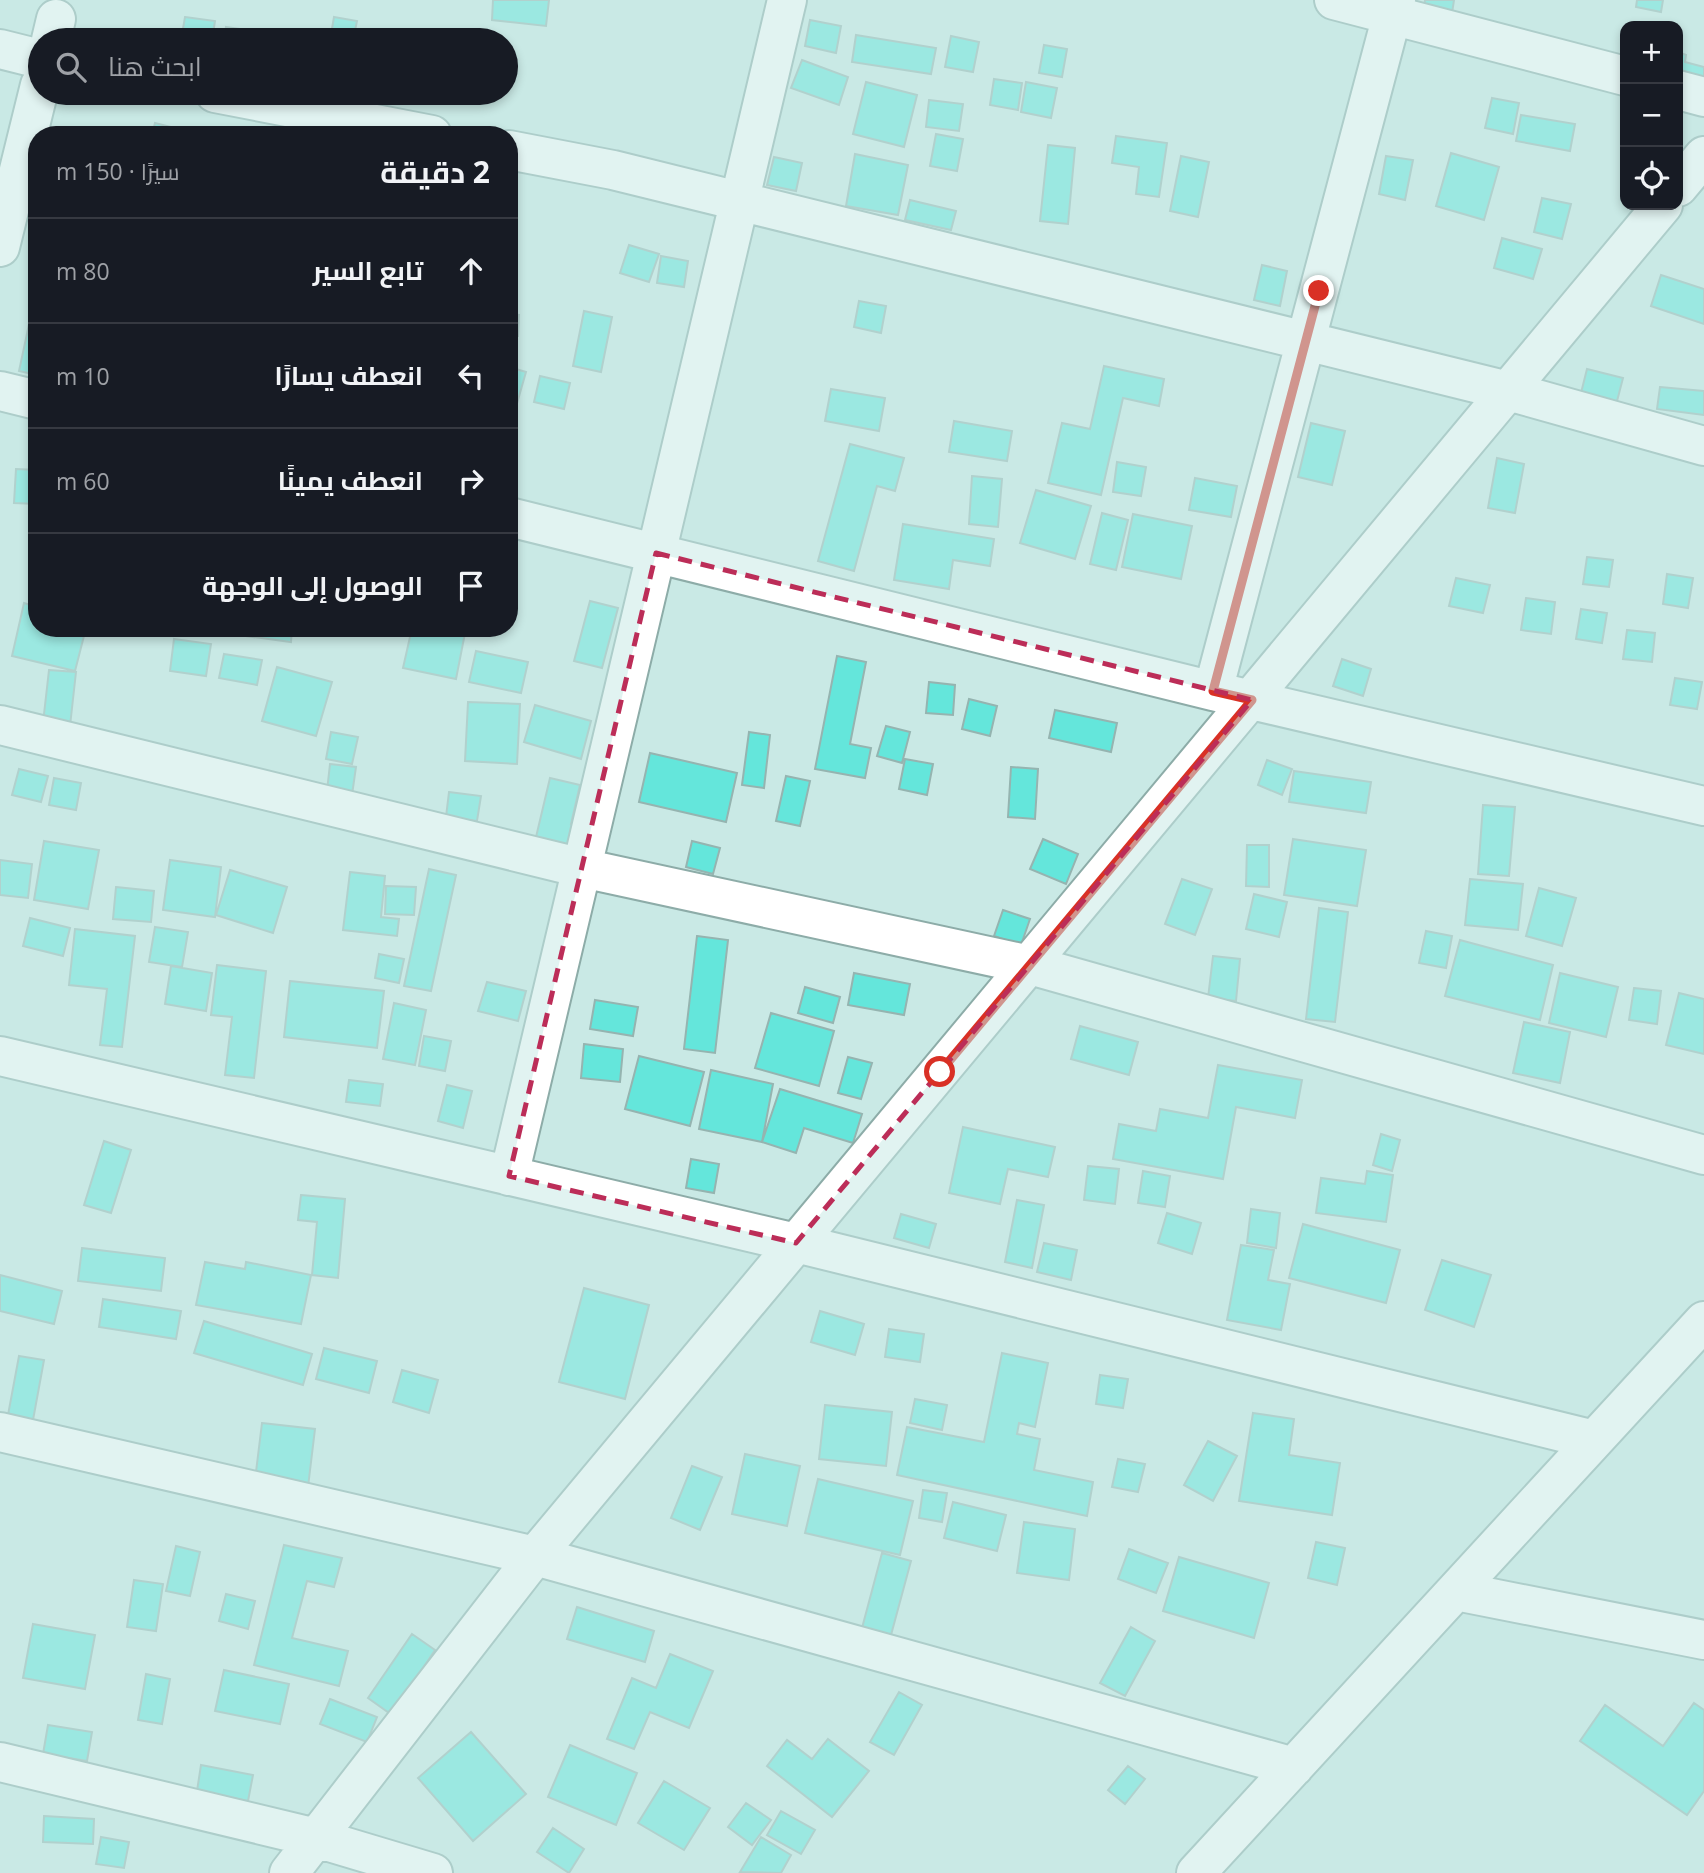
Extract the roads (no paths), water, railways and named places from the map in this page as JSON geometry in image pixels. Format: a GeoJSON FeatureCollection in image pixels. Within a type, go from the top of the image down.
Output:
{"type":"FeatureCollection","features":[{"type":"Feature","properties":{"kind":"street"},"geometry":{"type":"LineString","coordinates":[[509,1176],[787,0]]}},
{"type":"Feature","properties":{"kind":"street"},"geometry":{"type":"LineString","coordinates":[[1334,0],[1394,7],[1620,75]]}},
{"type":"Feature","properties":{"kind":"street"},"geometry":{"type":"LineString","coordinates":[[1213,691],[1394,7]]}},
{"type":"Feature","properties":{"kind":"street"},"geometry":{"type":"LineString","coordinates":[[0,49],[28,56]]}},
{"type":"Feature","properties":{"kind":"street"},"geometry":{"type":"LineString","coordinates":[[1683,91],[1704,97]]}},
{"type":"Feature","properties":{"kind":"street"},"geometry":{"type":"LineString","coordinates":[[30,126],[35,105]]}},
{"type":"Feature","properties":{"kind":"street"},"geometry":{"type":"LineString","coordinates":[[277,105],[386,126]]}},
{"type":"Feature","properties":{"kind":"street"},"geometry":{"type":"LineString","coordinates":[[0,247],[28,134]]}},
{"type":"Feature","properties":{"kind":"street"},"geometry":{"type":"LineString","coordinates":[[518,152],[613,170],[1508,391],[1704,446]]}},
{"type":"Feature","properties":{"kind":"street"},"geometry":{"type":"LineString","coordinates":[[1683,181],[1704,156]]}},
{"type":"Feature","properties":{"kind":"street"},"geometry":{"type":"LineString","coordinates":[[289,1873],[534,1556],[1659,210]]}},
{"type":"Feature","properties":{"kind":"street"},"geometry":{"type":"LineString","coordinates":[[0,391],[28,398]]}},
{"type":"Feature","properties":{"kind":"street"},"geometry":{"type":"LineString","coordinates":[[518,519],[1213,691],[1704,806]]}},
{"type":"Feature","properties":{"kind":"street"},"geometry":{"type":"LineString","coordinates":[[0,725],[582,868],[1030,965],[1704,1154]]}},
{"type":"Feature","properties":{"kind":"street"},"geometry":{"type":"LineString","coordinates":[[0,1056],[796,1243],[1594,1440]]}},
{"type":"Feature","properties":{"kind":"street"},"geometry":{"type":"LineString","coordinates":[[1196,1873],[1704,1321]]}},
{"type":"Feature","properties":{"kind":"street"},"geometry":{"type":"LineString","coordinates":[[0,1432],[534,1556],[1294,1767]]}},
{"type":"Feature","properties":{"kind":"street"},"geometry":{"type":"LineString","coordinates":[[1456,1591],[1704,1640]]}},
{"type":"Feature","properties":{"kind":"street"},"geometry":{"type":"LineString","coordinates":[[0,1762],[316,1838],[433,1873]]}}]}
